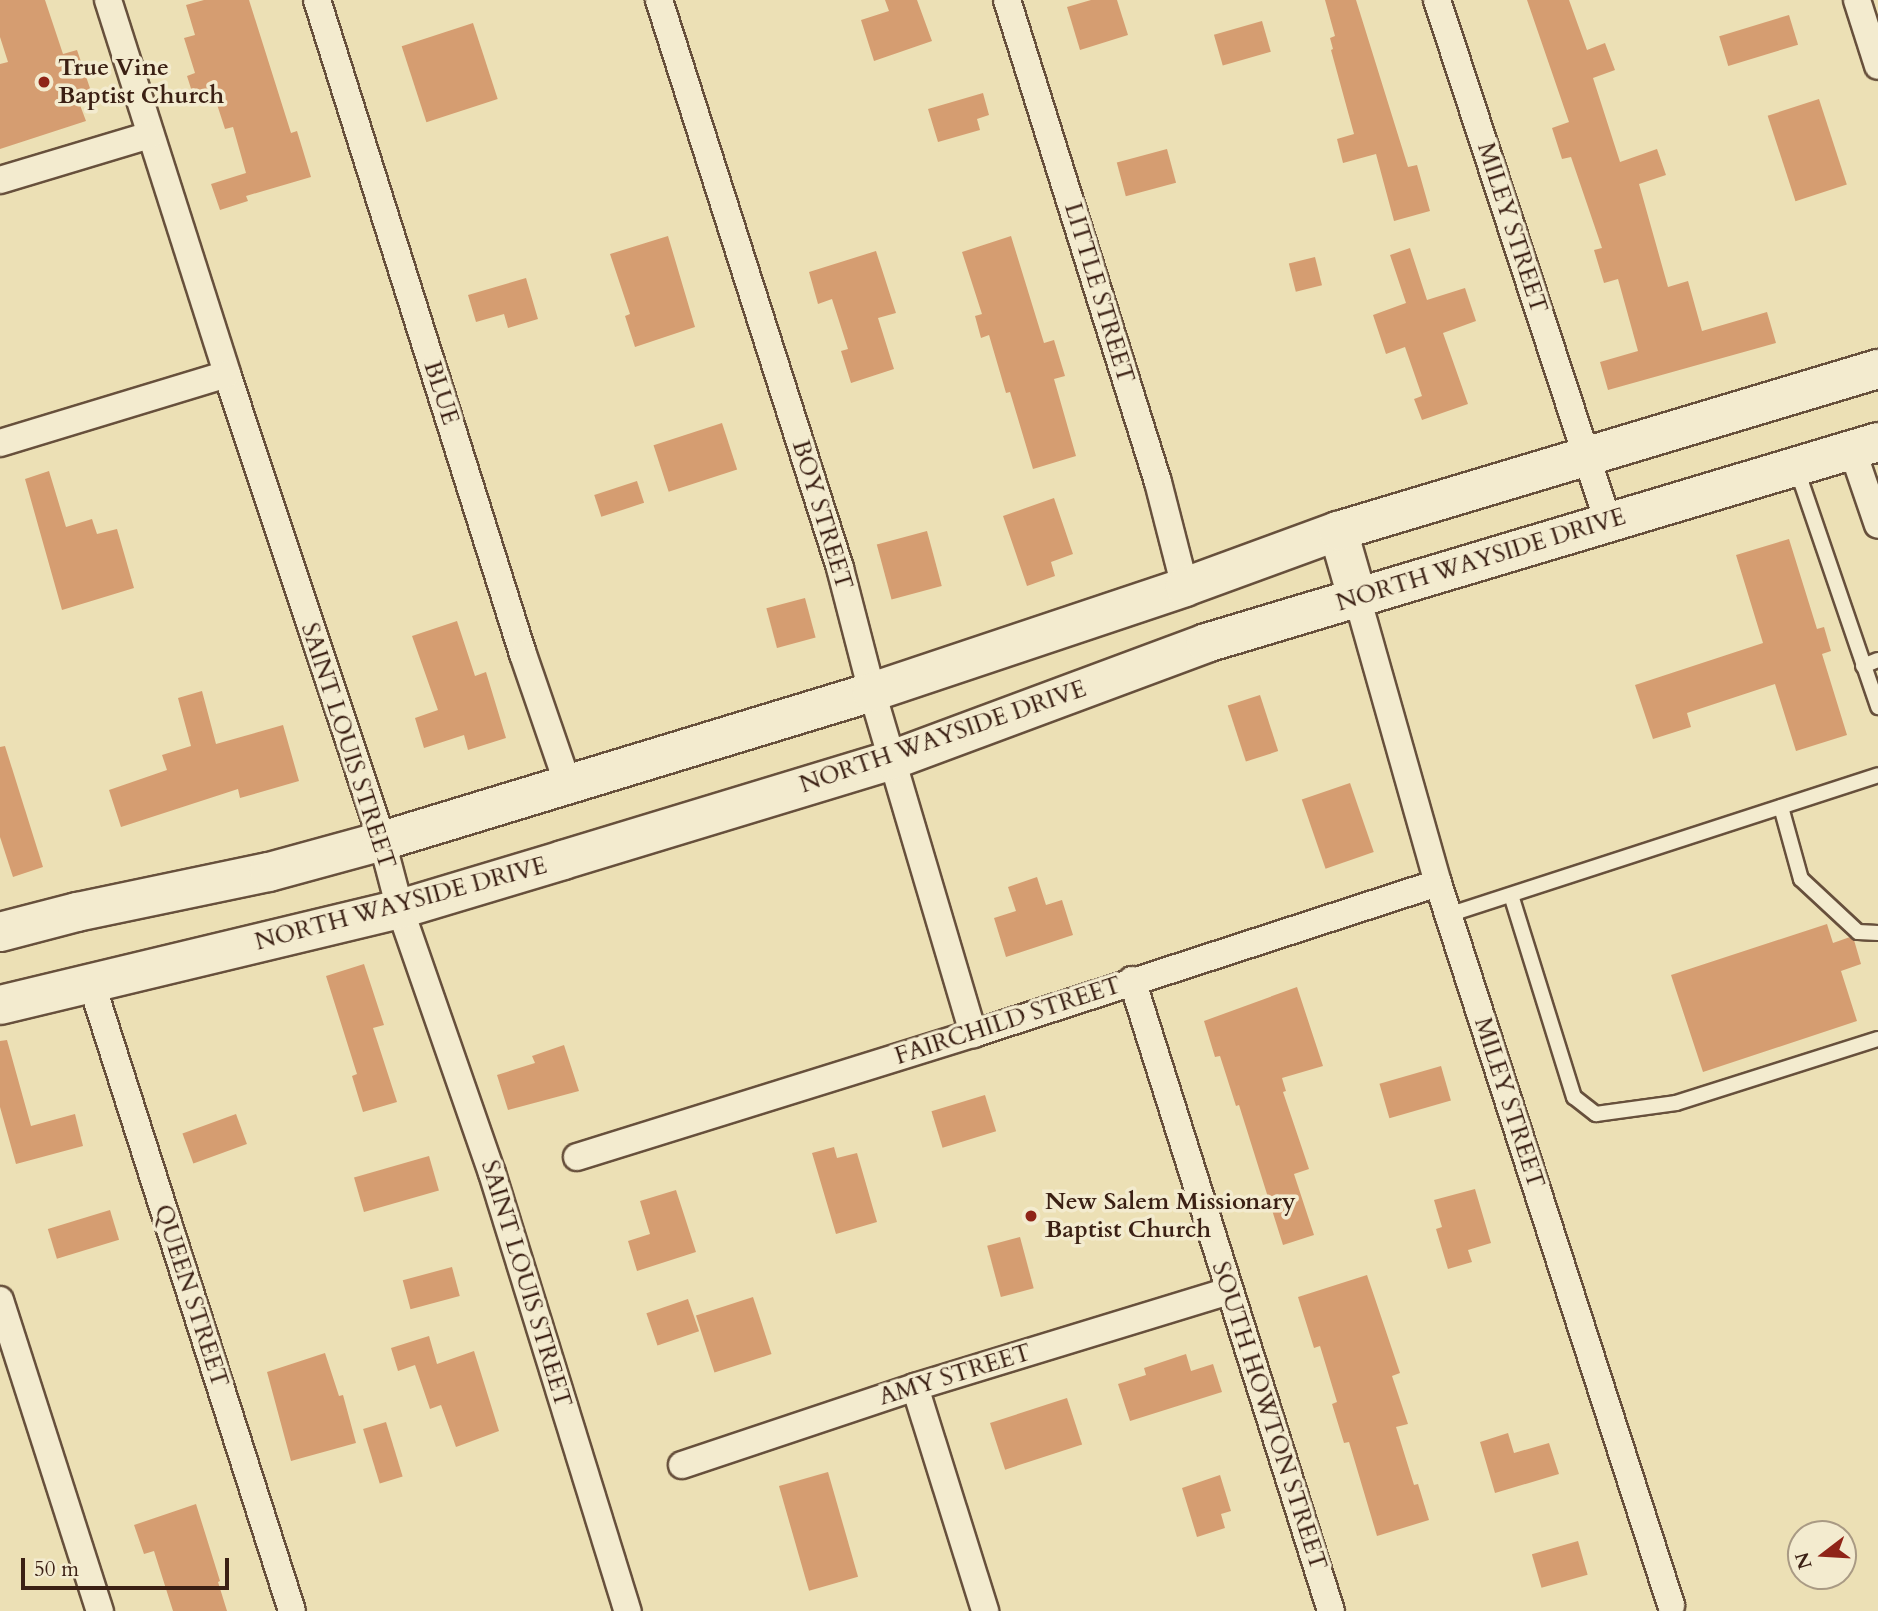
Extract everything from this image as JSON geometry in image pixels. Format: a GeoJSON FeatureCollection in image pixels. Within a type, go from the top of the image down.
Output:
{"type":"FeatureCollection","features":[{"type":"Feature","properties":{"kind":"main road"},"geometry":{"type":"LineString","coordinates":[[0,932],[77,912],[269,872],[382,841],[872,692],[1185,587],[1338,531],[1878,369]]}},
{"type":"Feature","properties":{"kind":"main road","name":"NORTH WAYSIDE DRIVE"},"geometry":{"type":"LineString","coordinates":[[0,1005],[400,909],[891,760],[1206,643],[1865,446]]}},
{"type":"Feature","properties":{"kind":"main road"},"geometry":{"type":"LineString","coordinates":[[1338,531],[1357,597]]}},
{"type":"Feature","properties":{"kind":"street","name":"SAINT LOUIS STREET"},"geometry":{"type":"LineString","coordinates":[[108,0],[227,374],[382,841],[400,909],[492,1173],[628,1611]]}},
{"type":"Feature","properties":{"kind":"street","name":"BLUE"},"geometry":{"type":"LineString","coordinates":[[317,0],[523,654],[568,785]]}},
{"type":"Feature","properties":{"kind":"street","name":"BOY STREET"},"geometry":{"type":"LineString","coordinates":[[659,0],[839,568],[891,760],[973,1034]]}},
{"type":"Feature","properties":{"kind":"street","name":"LITTLE STREET"},"geometry":{"type":"LineString","coordinates":[[1007,0],[1158,482],[1185,587]]}},
{"type":"Feature","properties":{"kind":"street","name":"MILEY STREET"},"geometry":{"type":"LineString","coordinates":[[1437,0],[1608,522]]}},
{"type":"Feature","properties":{"kind":"street"},"geometry":{"type":"LineString","coordinates":[[1857,0],[1878,66]]}},
{"type":"Feature","properties":{"kind":"street"},"geometry":{"type":"LineString","coordinates":[[0,180],[150,135]]}},
{"type":"Feature","properties":{"kind":"street"},"geometry":{"type":"LineString","coordinates":[[0,443],[227,374]]}},
{"type":"Feature","properties":{"kind":"street"},"geometry":{"type":"LineString","coordinates":[[1865,446],[1878,525]]}},
{"type":"Feature","properties":{"kind":"street","name":"MILEY STREET"},"geometry":{"type":"LineString","coordinates":[[1357,597],[1438,883],[1671,1605]]}},
{"type":"Feature","properties":{"kind":"street","name":"FAIRCHILD STREET"},"geometry":{"type":"LineString","coordinates":[[577,1157],[973,1034],[1438,883]]}},
{"type":"Feature","properties":{"kind":"street","name":"SOUTH HOWTON STREET"},"geometry":{"type":"LineString","coordinates":[[1132,981],[1331,1611]]}},
{"type":"Feature","properties":{"kind":"street","name":"QUEEN STREET"},"geometry":{"type":"LineString","coordinates":[[91,982],[292,1611]]}},
{"type":"Feature","properties":{"kind":"street","name":"AMY STREET"},"geometry":{"type":"LineString","coordinates":[[682,1465],[915,1387],[1229,1291]]}},
{"type":"Feature","properties":{"kind":"street"},"geometry":{"type":"LineString","coordinates":[[0,1300],[100,1611]]}},
{"type":"Feature","properties":{"kind":"street"},"geometry":{"type":"LineString","coordinates":[[915,1387],[985,1611]]}},
{"type":"Feature","properties":{"kind":"lane"},"geometry":{"type":"LineString","coordinates":[[1796,466],[1878,707]]}},
{"type":"Feature","properties":{"kind":"lane"},"geometry":{"type":"LineString","coordinates":[[1864,666],[1878,660]]}},
{"type":"Feature","properties":{"kind":"lane"},"geometry":{"type":"LineString","coordinates":[[1448,915],[1878,775]]}},
{"type":"Feature","properties":{"kind":"lane"},"geometry":{"type":"LineString","coordinates":[[1781,807],[1801,879],[1858,932],[1878,933]]}},
{"type":"Feature","properties":{"kind":"lane"},"geometry":{"type":"LineString","coordinates":[[1511,895],[1574,1097],[1596,1114],[1676,1103],[1878,1039]]}},
{"type":"Feature","properties":{"kind":"building","name":"True Vine Baptist Church"},"geometry":{"type":"Polygon","coordinates":[[[0,0],[45,0],[63,54],[77,50],[94,100],[80,105],[86,121],[0,149],[0,64],[8,62],[0,37],[0,0]]]}},
{"type":"Feature","properties":{"kind":"building"},"geometry":{"type":"Polygon","coordinates":[[[204,0],[249,0],[291,133],[297,131],[311,177],[246,196],[248,201],[220,210],[211,184],[246,173],[233,127],[225,129],[213,92],[194,98],[187,76],[195,73],[184,38],[195,35],[186,5],[204,0]]]}},
{"type":"Feature","properties":{"kind":"building"},"geometry":{"type":"Polygon","coordinates":[[[885,0],[917,0],[932,41],[874,61],[861,20],[889,11],[885,0]]]}},
{"type":"Feature","properties":{"kind":"building"},"geometry":{"type":"Polygon","coordinates":[[[1091,0],[1117,0],[1128,35],[1080,50],[1067,7],[1091,0]]]}},
{"type":"Feature","properties":{"kind":"building"},"geometry":{"type":"Polygon","coordinates":[[[1325,0],[1356,0],[1408,167],[1417,165],[1430,211],[1394,221],[1376,154],[1343,163],[1337,139],[1354,134],[1331,50],[1330,38],[1335,36],[1325,0]]]}},
{"type":"Feature","properties":{"kind":"building"},"geometry":{"type":"Polygon","coordinates":[[[1527,0],[1569,0],[1587,50],[1605,43],[1615,70],[1593,78],[1620,162],[1657,149],[1666,175],[1639,184],[1668,287],[1688,281],[1702,331],[1767,312],[1776,343],[1608,390],[1600,362],[1638,351],[1618,279],[1604,283],[1594,250],[1602,248],[1571,157],[1562,159],[1552,128],[1569,122],[1527,0]]]}},
{"type":"Feature","properties":{"kind":"building"},"geometry":{"type":"Polygon","coordinates":[[[1789,15],[1798,45],[1728,66],[1719,36],[1789,15]]]}},
{"type":"Feature","properties":{"kind":"building"},"geometry":{"type":"Polygon","coordinates":[[[1262,21],[1271,52],[1223,66],[1214,35],[1262,21]]]}},
{"type":"Feature","properties":{"kind":"building"},"geometry":{"type":"Polygon","coordinates":[[[473,23],[498,99],[426,122],[402,46],[473,23]]]}},
{"type":"Feature","properties":{"kind":"building"},"geometry":{"type":"Polygon","coordinates":[[[983,93],[989,115],[977,119],[980,130],[938,142],[928,109],[983,93]]]}},
{"type":"Feature","properties":{"kind":"building"},"geometry":{"type":"Polygon","coordinates":[[[1819,99],[1847,185],[1795,201],[1768,116],[1819,99]]]}},
{"type":"Feature","properties":{"kind":"building"},"geometry":{"type":"Polygon","coordinates":[[[1167,149],[1176,183],[1126,196],[1117,162],[1167,149]]]}},
{"type":"Feature","properties":{"kind":"building"},"geometry":{"type":"Polygon","coordinates":[[[668,236],[695,327],[635,347],[625,316],[630,314],[610,254],[668,236]]]}},
{"type":"Feature","properties":{"kind":"building"},"geometry":{"type":"Polygon","coordinates":[[[1011,236],[1044,343],[1054,340],[1065,376],[1054,379],[1076,456],[1033,469],[1010,392],[1006,393],[989,335],[981,338],[975,316],[982,314],[962,252],[1011,236]]]}},
{"type":"Feature","properties":{"kind":"building"},"geometry":{"type":"Polygon","coordinates":[[[1410,248],[1427,300],[1465,288],[1476,321],[1443,333],[1468,404],[1422,420],[1414,399],[1422,396],[1405,347],[1386,354],[1373,315],[1406,303],[1390,255],[1410,248]]]}},
{"type":"Feature","properties":{"kind":"building"},"geometry":{"type":"Polygon","coordinates":[[[876,251],[896,313],[878,318],[894,369],[851,383],[841,351],[848,349],[832,299],[818,304],[809,272],[876,251]]]}},
{"type":"Feature","properties":{"kind":"building"},"geometry":{"type":"Polygon","coordinates":[[[1315,257],[1322,285],[1296,292],[1289,264],[1315,257]]]}},
{"type":"Feature","properties":{"kind":"building"},"geometry":{"type":"Polygon","coordinates":[[[526,278],[538,319],[508,328],[504,314],[476,322],[468,295],[526,278]]]}},
{"type":"Feature","properties":{"kind":"building"},"geometry":{"type":"Polygon","coordinates":[[[722,423],[737,470],[669,492],[654,445],[722,423]]]}},
{"type":"Feature","properties":{"kind":"building"},"geometry":{"type":"Polygon","coordinates":[[[49,471],[66,527],[92,519],[97,534],[117,529],[134,588],[62,610],[25,479],[49,471]]]}},
{"type":"Feature","properties":{"kind":"building"},"geometry":{"type":"Polygon","coordinates":[[[637,481],[644,503],[601,517],[594,495],[637,481]]]}},
{"type":"Feature","properties":{"kind":"building"},"geometry":{"type":"Polygon","coordinates":[[[1054,498],[1073,554],[1051,562],[1055,576],[1027,586],[1003,516],[1054,498]]]}},
{"type":"Feature","properties":{"kind":"building"},"geometry":{"type":"Polygon","coordinates":[[[927,531],[942,586],[892,600],[877,544],[927,531]]]}},
{"type":"Feature","properties":{"kind":"building"},"geometry":{"type":"Polygon","coordinates":[[[1789,539],[1817,629],[1824,627],[1831,651],[1822,654],[1847,735],[1796,751],[1775,684],[1687,713],[1691,727],[1653,739],[1635,685],[1763,643],[1736,555],[1789,539]]]}},
{"type":"Feature","properties":{"kind":"building"},"geometry":{"type":"Polygon","coordinates":[[[805,598],[816,638],[777,648],[766,608],[805,598]]]}},
{"type":"Feature","properties":{"kind":"building"},"geometry":{"type":"Polygon","coordinates":[[[457,621],[475,676],[486,672],[506,738],[468,750],[464,735],[424,748],[415,718],[438,710],[412,636],[457,621]]]}},
{"type":"Feature","properties":{"kind":"building"},"geometry":{"type":"Polygon","coordinates":[[[202,691],[216,744],[283,725],[299,781],[240,798],[238,789],[121,827],[109,790],[167,770],[162,755],[191,746],[178,698],[202,691]]]}},
{"type":"Feature","properties":{"kind":"building"},"geometry":{"type":"Polygon","coordinates":[[[1260,695],[1278,751],[1246,762],[1228,706],[1260,695]]]}},
{"type":"Feature","properties":{"kind":"building"},"geometry":{"type":"Polygon","coordinates":[[[5,746],[43,867],[13,877],[0,837],[0,747],[5,746]]]}},
{"type":"Feature","properties":{"kind":"building"},"geometry":{"type":"Polygon","coordinates":[[[1350,783],[1374,852],[1326,869],[1302,800],[1350,783]]]}},
{"type":"Feature","properties":{"kind":"building"},"geometry":{"type":"Polygon","coordinates":[[[1037,877],[1046,905],[1062,900],[1073,935],[1006,957],[994,918],[1016,911],[1008,887],[1037,877]]]}},
{"type":"Feature","properties":{"kind":"building"},"geometry":{"type":"Polygon","coordinates":[[[1827,924],[1833,943],[1850,937],[1854,940],[1861,964],[1841,971],[1857,1021],[1703,1072],[1671,975],[1827,924]]]}},
{"type":"Feature","properties":{"kind":"building"},"geometry":{"type":"Polygon","coordinates":[[[364,964],[384,1025],[373,1028],[397,1102],[363,1112],[352,1076],[357,1074],[326,976],[364,964]]]}},
{"type":"Feature","properties":{"kind":"building"},"geometry":{"type":"Polygon","coordinates":[[[1297,987],[1323,1066],[1282,1078],[1286,1091],[1283,1092],[1309,1169],[1294,1174],[1314,1235],[1283,1245],[1239,1105],[1236,1106],[1220,1056],[1215,1057],[1204,1021],[1297,987]]]}},
{"type":"Feature","properties":{"kind":"building"},"geometry":{"type":"Polygon","coordinates":[[[7,1040],[31,1126],[75,1114],[83,1146],[16,1164],[0,1107],[0,1041],[7,1040]]]}},
{"type":"Feature","properties":{"kind":"building"},"geometry":{"type":"Polygon","coordinates":[[[564,1045],[579,1091],[508,1110],[497,1075],[535,1063],[532,1056],[564,1045]]]}},
{"type":"Feature","properties":{"kind":"building"},"geometry":{"type":"Polygon","coordinates":[[[1441,1066],[1451,1101],[1389,1118],[1379,1084],[1441,1066]]]}},
{"type":"Feature","properties":{"kind":"building"},"geometry":{"type":"Polygon","coordinates":[[[985,1095],[996,1131],[943,1148],[931,1111],[985,1095]]]}},
{"type":"Feature","properties":{"kind":"building"},"geometry":{"type":"Polygon","coordinates":[[[236,1114],[247,1144],[193,1164],[182,1133],[236,1114]]]}},
{"type":"Feature","properties":{"kind":"building"},"geometry":{"type":"Polygon","coordinates":[[[834,1147],[837,1158],[857,1153],[877,1222],[836,1234],[812,1153],[834,1147]]]}},
{"type":"Feature","properties":{"kind":"building"},"geometry":{"type":"Polygon","coordinates":[[[429,1156],[439,1191],[364,1212],[354,1177],[429,1156]]]}},
{"type":"Feature","properties":{"kind":"building"},"geometry":{"type":"Polygon","coordinates":[[[1475,1189],[1491,1243],[1468,1250],[1472,1262],[1448,1269],[1436,1229],[1442,1227],[1434,1200],[1475,1189]]]}},
{"type":"Feature","properties":{"kind":"building"},"geometry":{"type":"Polygon","coordinates":[[[676,1190],[696,1252],[637,1271],[628,1241],[650,1234],[640,1201],[676,1190]]]}},
{"type":"Feature","properties":{"kind":"building"},"geometry":{"type":"Polygon","coordinates":[[[110,1210],[119,1240],[57,1259],[48,1229],[110,1210]]]}},
{"type":"Feature","properties":{"kind":"building"},"geometry":{"type":"Polygon","coordinates":[[[1020,1237],[1034,1288],[1001,1297],[987,1246],[1020,1237]]]}},
{"type":"Feature","properties":{"kind":"building"},"geometry":{"type":"Polygon","coordinates":[[[452,1267],[460,1296],[411,1309],[403,1280],[452,1267]]]}},
{"type":"Feature","properties":{"kind":"building"},"geometry":{"type":"Polygon","coordinates":[[[1367,1275],[1400,1373],[1392,1376],[1408,1424],[1396,1427],[1414,1485],[1418,1484],[1429,1520],[1377,1536],[1349,1442],[1344,1443],[1332,1404],[1337,1402],[1320,1346],[1314,1348],[1298,1297],[1367,1275]]]}},
{"type":"Feature","properties":{"kind":"building"},"geometry":{"type":"Polygon","coordinates":[[[753,1297],[772,1354],[714,1373],[696,1316],[753,1297]]]}},
{"type":"Feature","properties":{"kind":"building"},"geometry":{"type":"Polygon","coordinates":[[[688,1299],[699,1331],[657,1345],[646,1313],[688,1299]]]}},
{"type":"Feature","properties":{"kind":"building"},"geometry":{"type":"Polygon","coordinates":[[[429,1336],[437,1364],[474,1351],[499,1431],[456,1447],[441,1405],[430,1409],[415,1365],[398,1371],[391,1348],[429,1336]]]}},
{"type":"Feature","properties":{"kind":"building"},"geometry":{"type":"Polygon","coordinates":[[[325,1353],[339,1396],[343,1395],[356,1443],[291,1461],[267,1372],[325,1353]]]}},
{"type":"Feature","properties":{"kind":"building"},"geometry":{"type":"Polygon","coordinates":[[[1186,1354],[1191,1371],[1213,1364],[1222,1392],[1130,1421],[1118,1384],[1146,1375],[1144,1368],[1186,1354]]]}},
{"type":"Feature","properties":{"kind":"building"},"geometry":{"type":"Polygon","coordinates":[[[1067,1398],[1082,1445],[1005,1470],[990,1423],[1067,1398]]]}},
{"type":"Feature","properties":{"kind":"building"},"geometry":{"type":"Polygon","coordinates":[[[386,1422],[403,1477],[380,1484],[363,1429],[386,1422]]]}},
{"type":"Feature","properties":{"kind":"building"},"geometry":{"type":"Polygon","coordinates":[[[1508,1433],[1514,1453],[1549,1443],[1559,1474],[1495,1493],[1480,1442],[1508,1433]]]}},
{"type":"Feature","properties":{"kind":"building"},"geometry":{"type":"Polygon","coordinates":[[[828,1472],[858,1577],[809,1591],[779,1486],[828,1472]]]}},
{"type":"Feature","properties":{"kind":"building"},"geometry":{"type":"Polygon","coordinates":[[[1220,1475],[1231,1511],[1221,1514],[1225,1528],[1197,1537],[1182,1488],[1220,1475]]]}},
{"type":"Feature","properties":{"kind":"building"},"geometry":{"type":"Polygon","coordinates":[[[196,1504],[227,1611],[173,1611],[154,1551],[144,1554],[134,1525],[196,1504]]]}},
{"type":"Feature","properties":{"kind":"building"},"geometry":{"type":"Polygon","coordinates":[[[1578,1541],[1588,1575],[1542,1588],[1532,1554],[1578,1541]]]}},
{"type":"Feature","properties":{"kind":"place","name":"True Vine Baptist Church"},"geometry":{"type":"Point","coordinates":[44,82]}},
{"type":"Feature","properties":{"kind":"place","name":"New Salem Missionary Baptist Church"},"geometry":{"type":"Point","coordinates":[1031,1216]}}]}
